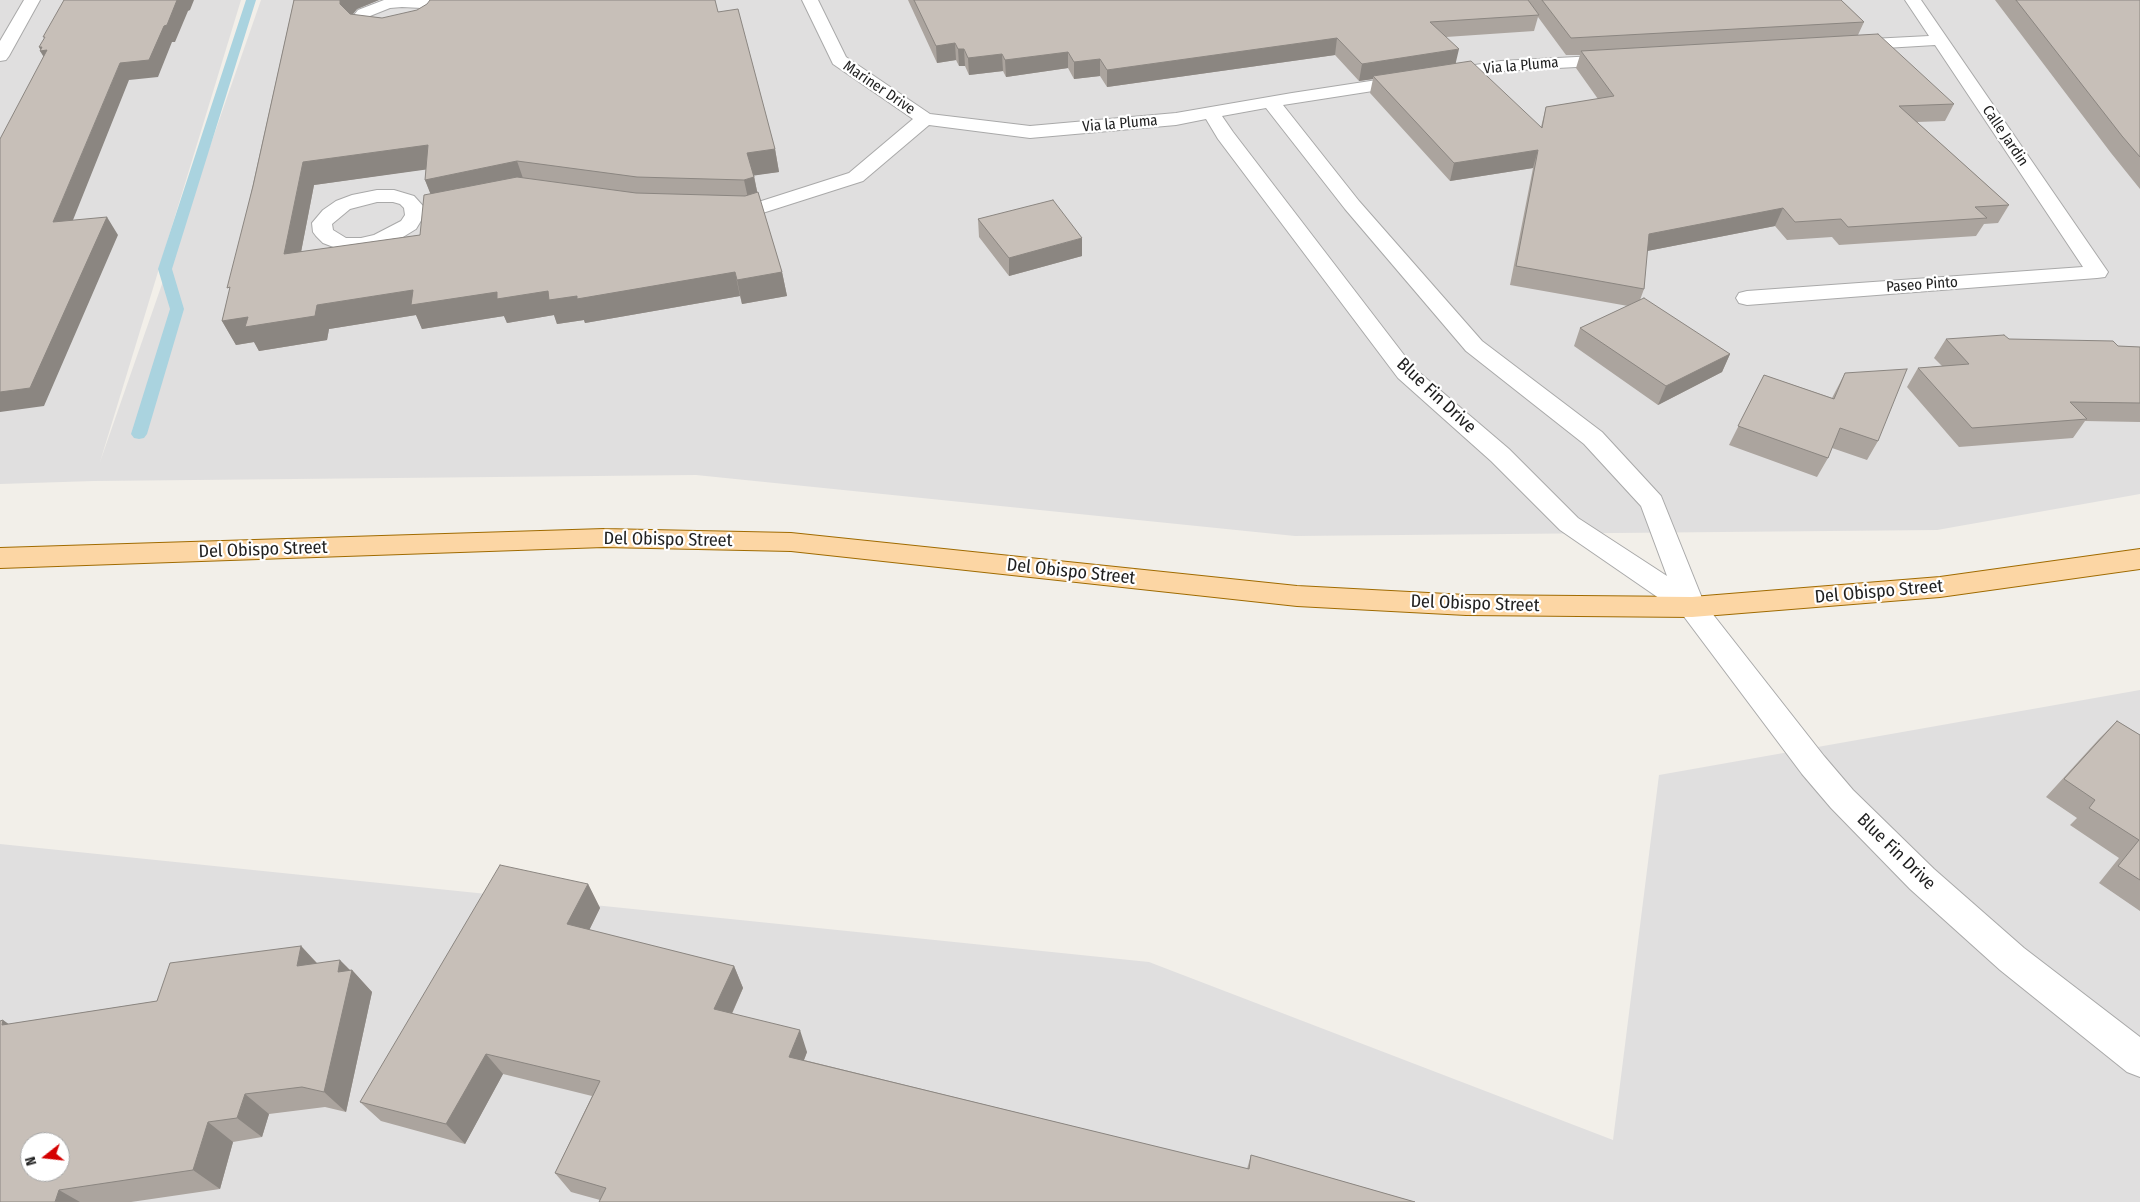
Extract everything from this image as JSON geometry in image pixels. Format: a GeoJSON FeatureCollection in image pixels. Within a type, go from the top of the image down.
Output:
{"type":"FeatureCollection","features":[{"type":"Feature","properties":{"kind":"main road","name":"Del Obispo Street"},"geometry":{"type":"LineString","coordinates":[[0,558],[604,538],[792,542],[1297,596],[1466,605],[1692,607],[1940,588],[2140,559]]}},
{"type":"Feature","properties":{"kind":"street"},"geometry":{"type":"LineString","coordinates":[[0,56],[32,0]]}},
{"type":"Feature","properties":{"kind":"street","name":"Mariner Drive"},"geometry":{"type":"LineString","coordinates":[[810,0],[839,60],[925,119]]}},
{"type":"Feature","properties":{"kind":"street","name":"Calle Jardin"},"geometry":{"type":"LineString","coordinates":[[1913,0],[2097,272]]}},
{"type":"Feature","properties":{"kind":"street"},"geometry":{"type":"LineString","coordinates":[[433,14],[452,11]]}},
{"type":"Feature","properties":{"kind":"street"},"geometry":{"type":"LineString","coordinates":[[1831,47],[1940,40]]}},
{"type":"Feature","properties":{"kind":"street","name":"Via la Pluma"},"geometry":{"type":"LineString","coordinates":[[925,119],[1030,132],[1176,119],[1501,66],[1631,59]]}},
{"type":"Feature","properties":{"kind":"street","name":"Blue Fin Drive"},"geometry":{"type":"LineString","coordinates":[[1271,102],[1352,206],[1474,346],[1593,438],[1652,502],[1692,607],[1812,765],[1884,842],[2012,959],[2140,1059]]}},
{"type":"Feature","properties":{"kind":"street","name":"Blue Fin Drive"},"geometry":{"type":"LineString","coordinates":[[1211,113],[1225,135],[1406,373],[1500,455],[1568,524],[1692,607]]}},
{"type":"Feature","properties":{"kind":"street"},"geometry":{"type":"LineString","coordinates":[[711,210],[750,210],[856,177],[925,119]]}},
{"type":"Feature","properties":{"kind":"street"},"geometry":{"type":"LineString","coordinates":[[415,215],[479,202]]}},
{"type":"Feature","properties":{"kind":"street","name":"Paseo Pinto"},"geometry":{"type":"LineString","coordinates":[[1747,298],[2097,272]]}},
{"type":"Feature","properties":{"kind":"shaded area"},"geometry":{"type":"Polygon","coordinates":[[[0,0],[241,0],[100,462],[261,0],[2140,0],[2140,494],[1937,530],[1295,536],[696,475],[94,481],[0,484],[0,0]]]}},
{"type":"Feature","properties":{"kind":"shaded area"},"geometry":{"type":"Polygon","coordinates":[[[2140,690],[2140,1202],[0,1202],[0,844],[1149,962],[1613,1140],[1659,775],[2140,690]]]}},
{"type":"Feature","properties":{"kind":"building"},"geometry":{"type":"Polygon","coordinates":[[[64,0],[177,0],[167,25],[164,26],[149,60],[120,63],[53,222],[107,217],[30,388],[0,392],[0,139],[47,50],[40,51],[42,47],[39,47],[64,0]]]}},
{"type":"Feature","properties":{"kind":"building"},"geometry":{"type":"Polygon","coordinates":[[[294,0],[340,0],[340,4],[350,14],[382,18],[417,10],[430,0],[715,0],[718,12],[738,9],[775,149],[747,153],[754,177],[744,180],[637,177],[517,161],[425,180],[428,145],[303,162],[284,254],[420,235],[424,195],[517,177],[636,193],[745,196],[758,192],[782,272],[737,280],[735,272],[577,299],[577,296],[549,300],[548,291],[497,299],[497,292],[411,305],[413,290],[317,305],[315,316],[245,327],[248,317],[222,321],[230,287],[227,288],[253,186],[294,0]]]}},
{"type":"Feature","properties":{"kind":"building"},"geometry":{"type":"Polygon","coordinates":[[[914,0],[1528,0],[1539,15],[1430,22],[1459,49],[1362,64],[1337,38],[1107,70],[1100,59],[1074,62],[1068,52],[1005,60],[1002,54],[968,58],[964,49],[958,49],[955,43],[936,46],[914,0]]]}},
{"type":"Feature","properties":{"kind":"building"},"geometry":{"type":"Polygon","coordinates":[[[1542,0],[1841,0],[1864,22],[1571,38],[1542,0]]]}},
{"type":"Feature","properties":{"kind":"building"},"geometry":{"type":"Polygon","coordinates":[[[2016,0],[2140,0],[2140,157],[2122,136],[2016,0]]]}},
{"type":"Feature","properties":{"kind":"building"},"geometry":{"type":"Polygon","coordinates":[[[1878,34],[1954,104],[1899,106],[2009,205],[1975,207],[1987,218],[1848,227],[1841,219],[1795,222],[1783,208],[1649,234],[1644,289],[1516,266],[1538,150],[1454,163],[1373,76],[1471,61],[1542,128],[1546,107],[1614,96],[1581,51],[1878,34]]]}},
{"type":"Feature","properties":{"kind":"building"},"geometry":{"type":"Polygon","coordinates":[[[1053,200],[1082,238],[1009,258],[978,219],[1053,200]]]}},
{"type":"Feature","properties":{"kind":"building"},"geometry":{"type":"Polygon","coordinates":[[[1644,298],[1730,354],[1666,386],[1580,328],[1644,298]]]}},
{"type":"Feature","properties":{"kind":"building"},"geometry":{"type":"Polygon","coordinates":[[[2004,335],[2009,339],[2113,341],[2118,346],[2140,347],[2140,403],[2070,402],[2087,419],[1972,428],[1918,368],[1969,364],[1946,339],[2004,335]]]}},
{"type":"Feature","properties":{"kind":"building"},"geometry":{"type":"Polygon","coordinates":[[[1907,369],[1878,441],[1840,428],[1828,458],[1738,426],[1764,375],[1834,399],[1845,373],[1907,369]]]}},
{"type":"Feature","properties":{"kind":"building"},"geometry":{"type":"Polygon","coordinates":[[[2117,721],[2140,735],[2140,880],[2118,866],[2139,840],[2089,808],[2095,800],[2064,779],[2117,721]]]}},
{"type":"Feature","properties":{"kind":"building"},"geometry":{"type":"Polygon","coordinates":[[[500,865],[588,884],[567,924],[734,966],[714,1009],[800,1030],[789,1057],[1249,1169],[1251,1155],[1415,1202],[599,1202],[606,1188],[555,1173],[600,1081],[486,1054],[446,1124],[360,1102],[500,865]]]}},
{"type":"Feature","properties":{"kind":"building"},"geometry":{"type":"Polygon","coordinates":[[[301,946],[297,966],[340,960],[338,972],[352,970],[324,1092],[302,1087],[245,1094],[237,1118],[208,1122],[193,1170],[59,1190],[55,1202],[0,1202],[0,1021],[3,1020],[2,1025],[157,1001],[170,963],[301,946]]]}},
{"type":"Feature","properties":{"kind":"waterway"},"geometry":{"type":"LineString","coordinates":[[139,434],[177,309],[165,269],[251,0]]}}]}
